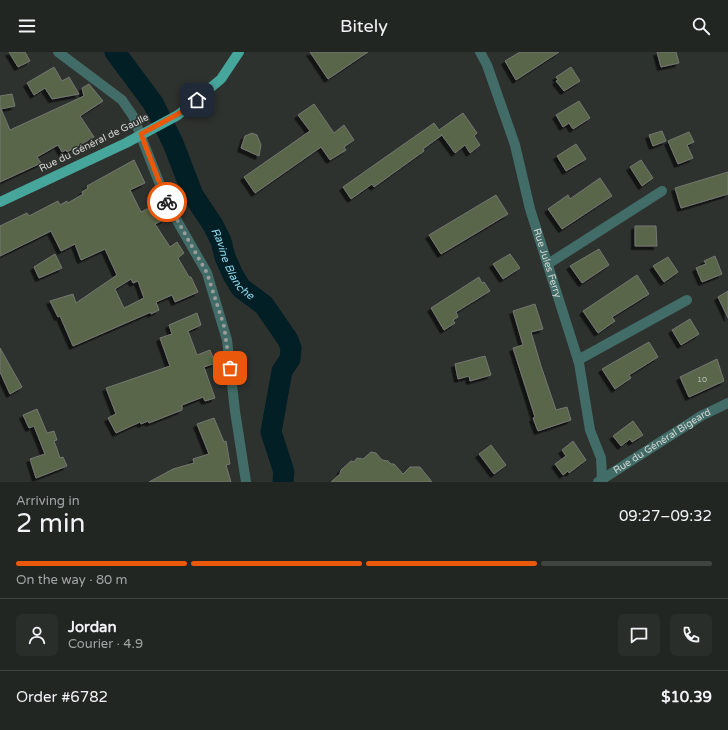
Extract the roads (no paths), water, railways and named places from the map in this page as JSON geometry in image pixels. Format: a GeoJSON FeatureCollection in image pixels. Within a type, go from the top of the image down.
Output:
{"type":"FeatureCollection","features":[{"type":"Feature","properties":{"kind":"main road","name":"Rue du Général de Gaulle"},"geometry":{"type":"LineString","coordinates":[[197,100],[218,75],[232,52]]}},
{"type":"Feature","properties":{"kind":"main road","name":"Rue du Général de Gaulle"},"geometry":{"type":"LineString","coordinates":[[0,202],[145,132],[178,114],[221,79],[239,52]]}},
{"type":"Feature","properties":{"kind":"street"},"geometry":{"type":"LineString","coordinates":[[58,52],[122,100],[145,132],[168,206],[207,273],[224,326],[246,482]]}},
{"type":"Feature","properties":{"kind":"street","name":"Rue Jules Ferry"},"geometry":{"type":"LineString","coordinates":[[480,52],[487,65],[515,145],[530,209],[578,360],[590,430],[601,458],[600,480]]}},
{"type":"Feature","properties":{"kind":"street"},"geometry":{"type":"LineString","coordinates":[[548,264],[662,191]]}},
{"type":"Feature","properties":{"kind":"street"},"geometry":{"type":"LineString","coordinates":[[578,360],[687,300]]}},
{"type":"Feature","properties":{"kind":"street","name":"Rue du Général Bigeard"},"geometry":{"type":"LineString","coordinates":[[600,480],[701,416],[728,403]]}},
{"type":"Feature","properties":{"kind":"waterway","name":"Ravine Blanche"},"geometry":{"type":"LineString","coordinates":[[115,52],[153,103],[173,143],[193,195],[213,225],[221,241],[225,257],[233,275],[241,288],[264,305],[288,340],[291,348],[290,359],[282,371],[271,432],[284,472],[283,482]]}}]}
